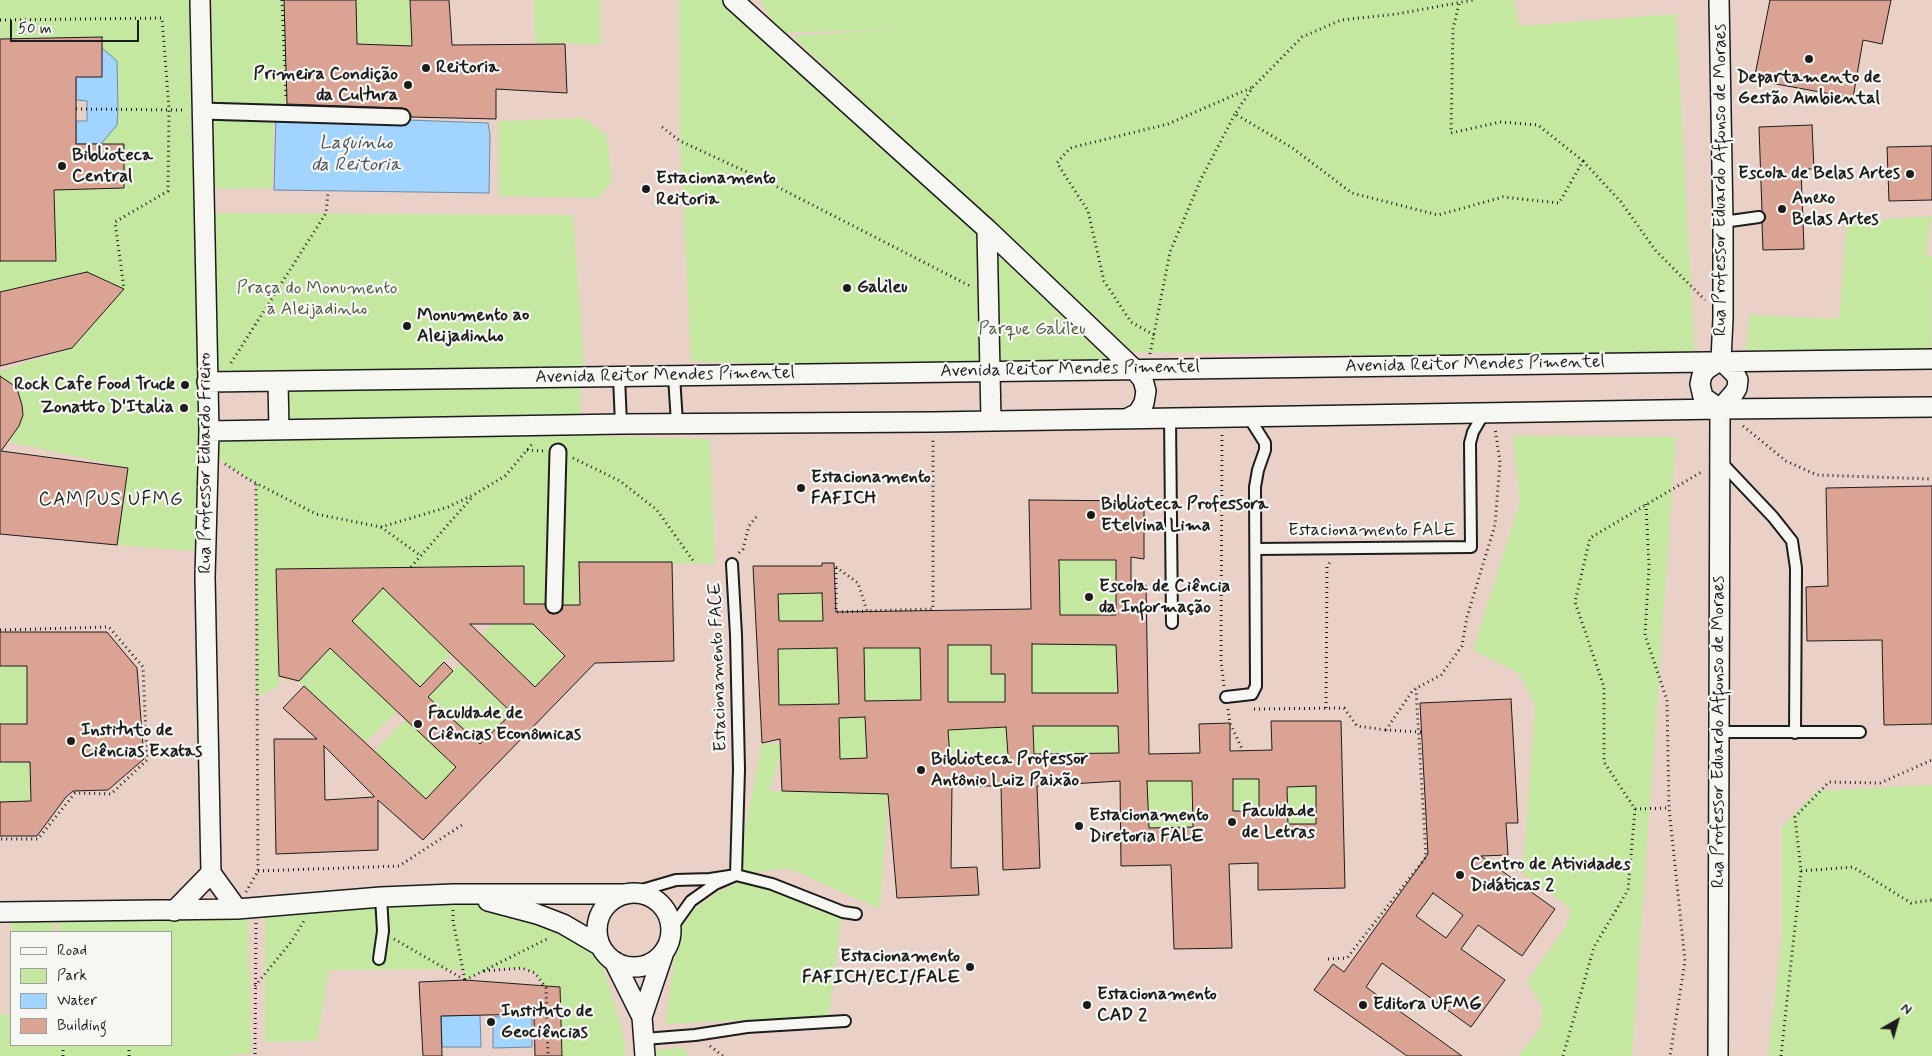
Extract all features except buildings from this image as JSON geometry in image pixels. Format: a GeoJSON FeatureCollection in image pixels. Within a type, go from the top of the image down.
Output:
{"type":"FeatureCollection","features":[{"type":"Feature","properties":{"kind":"street","name":"Rua Professor Eduardo Frieiro"},"geometry":{"type":"LineString","coordinates":[[200,0],[208,382],[205,578],[211,874]]}},
{"type":"Feature","properties":{"kind":"street"},"geometry":{"type":"LineString","coordinates":[[733,0],[1141,370],[1146,392],[1144,403],[1138,413],[1128,418]]}},
{"type":"Feature","properties":{"kind":"street","name":"Rua Professor Eduardo Affonso de Moraes"},"geometry":{"type":"LineString","coordinates":[[1719,0],[1723,222],[1721,360]]}},
{"type":"Feature","properties":{"kind":"street"},"geometry":{"type":"LineString","coordinates":[[202,111],[287,112],[402,117]]}},
{"type":"Feature","properties":{"kind":"street"},"geometry":{"type":"LineString","coordinates":[[987,229],[991,420]]}},
{"type":"Feature","properties":{"kind":"street","name":"Avenida Reitor Mendes Pimentel"},"geometry":{"type":"LineString","coordinates":[[208,382],[1141,370],[1721,360],[1932,359]]}},
{"type":"Feature","properties":{"kind":"street"},"geometry":{"type":"LineString","coordinates":[[1721,360],[1735,374],[1738,380],[1738,388],[1720,408],[1703,397],[1700,384],[1702,375],[1707,369],[1721,360]]}},
{"type":"Feature","properties":{"kind":"street"},"geometry":{"type":"LineString","coordinates":[[278,381],[279,430]]}},
{"type":"Feature","properties":{"kind":"street"},"geometry":{"type":"LineString","coordinates":[[208,431],[677,423],[933,422],[1720,408],[1932,407]]}},
{"type":"Feature","properties":{"kind":"street","name":"Rua Professor Eduardo Affonso de Moraes"},"geometry":{"type":"LineString","coordinates":[[1718,1056],[1720,408]]}},
{"type":"Feature","properties":{"kind":"street"},"geometry":{"type":"LineString","coordinates":[[554,605],[558,452]]}},
{"type":"Feature","properties":{"kind":"street"},"geometry":{"type":"LineString","coordinates":[[174,911],[211,874],[237,909]]}},
{"type":"Feature","properties":{"kind":"street"},"geometry":{"type":"LineString","coordinates":[[0,912],[174,911],[256,908],[381,897],[461,894],[631,893],[657,901],[669,918],[671,929],[669,941],[642,1017],[644,1048]]}},
{"type":"Feature","properties":{"kind":"street"},"geometry":{"type":"LineString","coordinates":[[600,945],[597,925],[600,914],[616,898],[631,893]]}},
{"type":"Feature","properties":{"kind":"street"},"geometry":{"type":"LineString","coordinates":[[461,894],[537,914],[563,924],[600,945],[614,961],[642,1017]]}},
{"type":"Feature","properties":{"kind":"street"},"geometry":{"type":"LineString","coordinates":[[614,961],[630,966],[646,965],[656,960],[664,952]]}},
{"type":"Feature","properties":{"kind":"lane"},"geometry":{"type":"LineString","coordinates":[[1723,222],[1759,217]]}},
{"type":"Feature","properties":{"kind":"lane"},"geometry":{"type":"LineString","coordinates":[[674,376],[677,423]]}},
{"type":"Feature","properties":{"kind":"lane"},"geometry":{"type":"LineString","coordinates":[[619,377],[621,424]]}},
{"type":"Feature","properties":{"kind":"lane","name":"Estacionamento FALE"},"geometry":{"type":"LineString","coordinates":[[1256,549],[1471,547],[1470,443],[1473,432],[1489,413]]}},
{"type":"Feature","properties":{"kind":"lane"},"geometry":{"type":"LineString","coordinates":[[1226,697],[1252,694],[1256,686],[1255,487],[1258,470],[1265,450],[1265,443],[1248,416]]}},
{"type":"Feature","properties":{"kind":"lane"},"geometry":{"type":"LineString","coordinates":[[1170,418],[1172,623]]}},
{"type":"Feature","properties":{"kind":"lane"},"geometry":{"type":"LineString","coordinates":[[1720,461],[1773,517],[1792,541],[1796,568],[1795,733]]}},
{"type":"Feature","properties":{"kind":"lane","name":"Estacionamento FACE"},"geometry":{"type":"LineString","coordinates":[[732,564],[736,635],[739,769],[736,875]]}},
{"type":"Feature","properties":{"kind":"lane"},"geometry":{"type":"LineString","coordinates":[[1719,732],[1860,732]]}},
{"type":"Feature","properties":{"kind":"lane"},"geometry":{"type":"LineString","coordinates":[[671,929],[691,901],[715,884],[736,875]]}},
{"type":"Feature","properties":{"kind":"lane"},"geometry":{"type":"LineString","coordinates":[[631,893],[676,880],[710,879],[736,875],[772,884],[843,912],[856,914]]}},
{"type":"Feature","properties":{"kind":"lane"},"geometry":{"type":"LineString","coordinates":[[380,958],[383,932],[381,897]]}},
{"type":"Feature","properties":{"kind":"lane"},"geometry":{"type":"LineString","coordinates":[[644,1048],[747,1027],[845,1021]]}},
{"type":"Feature","properties":{"kind":"path"},"geometry":{"type":"LineString","coordinates":[[282,0],[287,112]]}},
{"type":"Feature","properties":{"kind":"path"},"geometry":{"type":"LineString","coordinates":[[1141,370],[1154,335],[1170,252],[1200,178],[1235,114],[1253,87],[1302,38],[1341,20],[1396,14],[1473,0]]}},
{"type":"Feature","properties":{"kind":"path"},"geometry":{"type":"LineString","coordinates":[[1459,4],[1453,29],[1451,133],[1500,122],[1538,125],[1583,161],[1621,202],[1656,251],[1723,318]]}},
{"type":"Feature","properties":{"kind":"path"},"geometry":{"type":"LineString","coordinates":[[0,20],[162,18],[169,109],[168,191],[115,222],[124,289]]}},
{"type":"Feature","properties":{"kind":"path"},"geometry":{"type":"LineString","coordinates":[[1154,335],[1131,322],[1104,281],[1088,211],[1057,162],[1070,148],[1168,124],[1253,87]]}},
{"type":"Feature","properties":{"kind":"path"},"geometry":{"type":"LineString","coordinates":[[76,109],[202,111]]}},
{"type":"Feature","properties":{"kind":"path"},"geometry":{"type":"LineString","coordinates":[[1235,114],[1292,147],[1352,192],[1438,215],[1503,197],[1560,203],[1583,161]]}},
{"type":"Feature","properties":{"kind":"path"},"geometry":{"type":"LineString","coordinates":[[662,127],[680,140],[769,183],[989,296]]}},
{"type":"Feature","properties":{"kind":"path"},"geometry":{"type":"LineString","coordinates":[[208,382],[233,362],[326,213],[328,193]]}},
{"type":"Feature","properties":{"kind":"path"},"geometry":{"type":"LineString","coordinates":[[1386,730],[1412,690],[1441,675],[1462,646],[1467,618],[1495,525],[1500,462],[1489,413]]}},
{"type":"Feature","properties":{"kind":"path"},"geometry":{"type":"LineString","coordinates":[[1221,661],[1222,417]]}},
{"type":"Feature","properties":{"kind":"path"},"geometry":{"type":"LineString","coordinates":[[867,611],[858,583],[836,567],[836,612],[933,609],[933,422]]}},
{"type":"Feature","properties":{"kind":"path"},"geometry":{"type":"LineString","coordinates":[[380,526],[448,507],[476,494],[504,476],[549,426]]}},
{"type":"Feature","properties":{"kind":"path"},"geometry":{"type":"LineString","coordinates":[[1742,426],[1786,461],[1817,475],[1932,479]]}},
{"type":"Feature","properties":{"kind":"path"},"geometry":{"type":"LineString","coordinates":[[526,450],[558,452],[577,459],[620,481],[657,510],[694,562]]}},
{"type":"Feature","properties":{"kind":"path"},"geometry":{"type":"LineString","coordinates":[[208,452],[256,483],[316,514],[380,526],[421,556]]}},
{"type":"Feature","properties":{"kind":"path"},"geometry":{"type":"LineString","coordinates":[[1563,1056],[1594,946],[1628,890],[1635,809],[1604,762],[1604,687],[1574,602],[1590,538],[1720,461]]}},
{"type":"Feature","properties":{"kind":"path"},"geometry":{"type":"LineString","coordinates":[[237,909],[258,871],[256,483]]}},
{"type":"Feature","properties":{"kind":"path"},"geometry":{"type":"LineString","coordinates":[[411,567],[476,494]]}},
{"type":"Feature","properties":{"kind":"path"},"geometry":{"type":"LineString","coordinates":[[1646,504],[1649,566],[1645,635],[1667,700],[1669,808],[1685,961],[1670,1056]]}},
{"type":"Feature","properties":{"kind":"path"},"geometry":{"type":"LineString","coordinates":[[732,564],[743,549],[749,526],[757,516]]}},
{"type":"Feature","properties":{"kind":"path"},"geometry":{"type":"LineString","coordinates":[[1326,708],[1327,566],[1332,560]]}},
{"type":"Feature","properties":{"kind":"path"},"geometry":{"type":"LineString","coordinates":[[0,630],[109,627],[142,667],[147,760],[111,794],[75,793],[38,839],[0,839]]}},
{"type":"Feature","properties":{"kind":"path"},"geometry":{"type":"LineString","coordinates":[[1328,959],[1347,958],[1426,857],[1416,689]]}},
{"type":"Feature","properties":{"kind":"path"},"geometry":{"type":"LineString","coordinates":[[1254,709],[1344,708],[1357,726],[1420,732]]}},
{"type":"Feature","properties":{"kind":"path"},"geometry":{"type":"LineString","coordinates":[[1781,1056],[1801,871],[1795,817],[1829,782],[1880,783],[1932,760]]}},
{"type":"Feature","properties":{"kind":"path"},"geometry":{"type":"LineString","coordinates":[[1635,809],[1669,808]]}},
{"type":"Feature","properties":{"kind":"path"},"geometry":{"type":"LineString","coordinates":[[258,871],[399,866],[462,825]]}},
{"type":"Feature","properties":{"kind":"path"},"geometry":{"type":"LineString","coordinates":[[1801,871],[1853,867],[1911,903],[1932,900]]}},
{"type":"Feature","properties":{"kind":"path"},"geometry":{"type":"LineString","coordinates":[[461,894],[453,921],[465,980]]}},
{"type":"Feature","properties":{"kind":"path"},"geometry":{"type":"LineString","coordinates":[[255,986],[291,942],[317,902]]}},
{"type":"Feature","properties":{"kind":"path"},"geometry":{"type":"LineString","coordinates":[[255,1054],[256,908]]}},
{"type":"Feature","properties":{"kind":"path"},"geometry":{"type":"LineString","coordinates":[[383,932],[465,980]]}},
{"type":"Feature","properties":{"kind":"path"},"geometry":{"type":"LineString","coordinates":[[465,980],[552,936]]}},
{"type":"Feature","properties":{"kind":"path"},"geometry":{"type":"LineString","coordinates":[[484,971],[522,968],[535,973],[546,988],[548,1056]]}},
{"type":"Feature","properties":{"kind":"shaded area"},"geometry":{"type":"Polygon","coordinates":[[[0,0],[1932,0],[1932,1056],[0,1056],[0,0]]]}},
{"type":"Feature","properties":{"kind":"green space"},"geometry":{"type":"Polygon","coordinates":[[[0,0],[200,0],[202,110],[274,112],[272,188],[206,189],[202,111],[187,111],[201,112],[205,552],[117,545],[128,468],[5,441],[19,426],[23,415],[18,392],[0,377],[0,371],[72,348],[124,289],[87,272],[0,292],[0,261],[56,261],[32,191],[124,188],[124,144],[101,144],[117,125],[102,48],[102,37],[0,39],[0,0]]]}},
{"type":"Feature","properties":{"kind":"green space"},"geometry":{"type":"Polygon","coordinates":[[[212,0],[288,0],[288,109],[212,102],[212,0]]]}},
{"type":"Feature","properties":{"kind":"green space"},"geometry":{"type":"Polygon","coordinates":[[[356,0],[410,0],[412,46],[357,44],[356,0]]]}},
{"type":"Feature","properties":{"kind":"green space"},"geometry":{"type":"Polygon","coordinates":[[[534,0],[601,0],[601,44],[535,43],[534,0]]]}},
{"type":"Feature","properties":{"kind":"green space"},"geometry":{"type":"Polygon","coordinates":[[[679,0],[724,0],[977,226],[986,361],[783,365],[691,361],[680,141],[679,0]]]}},
{"type":"Feature","properties":{"kind":"green space"},"geometry":{"type":"Polygon","coordinates":[[[760,0],[1514,0],[1519,26],[1676,14],[1695,360],[1133,352],[792,36],[902,29],[779,33],[760,0]]]}},
{"type":"Feature","properties":{"kind":"green space"},"geometry":{"type":"Polygon","coordinates":[[[585,118],[607,136],[612,181],[599,198],[499,196],[498,121],[585,118]]]}},
{"type":"Feature","properties":{"kind":"green space","name":"Praça do Monumento a Aleijadinho"},"geometry":{"type":"Polygon","coordinates":[[[204,213],[573,215],[585,377],[580,378],[581,425],[542,434],[710,439],[715,564],[579,562],[580,605],[524,604],[523,566],[277,569],[279,686],[257,697],[256,483],[208,453],[209,431],[279,430],[278,382],[207,382],[204,213]]]}},
{"type":"Feature","properties":{"kind":"green space"},"geometry":{"type":"Polygon","coordinates":[[[1931,216],[1926,256],[1932,257],[1931,350],[1746,350],[1750,315],[1839,319],[1847,222],[1931,216]]]}},
{"type":"Feature","properties":{"kind":"green space","name":"Parque Galileu"},"geometry":{"type":"Polygon","coordinates":[[[987,229],[1135,370],[990,372],[987,229]]]}},
{"type":"Feature","properties":{"kind":"green space"},"geometry":{"type":"Polygon","coordinates":[[[1513,436],[1676,437],[1632,1056],[1518,1056],[1540,1029],[1543,1007],[1527,982],[1565,928],[1571,909],[1523,873],[1535,706],[1520,674],[1473,650],[1520,502],[1513,436]]]}},
{"type":"Feature","properties":{"kind":"green space"},"geometry":{"type":"Polygon","coordinates":[[[1059,560],[1116,560],[1116,615],[1060,615],[1059,560]]]}},
{"type":"Feature","properties":{"kind":"green space"},"geometry":{"type":"Polygon","coordinates":[[[383,588],[452,654],[420,687],[352,621],[383,588]]]}},
{"type":"Feature","properties":{"kind":"green space"},"geometry":{"type":"Polygon","coordinates":[[[822,593],[823,621],[779,621],[778,594],[822,593]]]}},
{"type":"Feature","properties":{"kind":"green space"},"geometry":{"type":"Polygon","coordinates":[[[492,624],[533,624],[565,656],[535,687],[482,635],[492,624]]]}},
{"type":"Feature","properties":{"kind":"green space"},"geometry":{"type":"Polygon","coordinates":[[[1032,644],[1116,645],[1118,693],[1032,693],[1032,644]]]}},
{"type":"Feature","properties":{"kind":"green space"},"geometry":{"type":"Polygon","coordinates":[[[948,645],[991,645],[991,674],[1005,674],[1005,702],[948,702],[948,645]]]}},
{"type":"Feature","properties":{"kind":"green space"},"geometry":{"type":"Polygon","coordinates":[[[330,648],[397,711],[366,742],[299,681],[330,648]]]}},
{"type":"Feature","properties":{"kind":"green space"},"geometry":{"type":"Polygon","coordinates":[[[837,648],[839,704],[779,705],[778,649],[837,648]]]}},
{"type":"Feature","properties":{"kind":"green space"},"geometry":{"type":"Polygon","coordinates":[[[864,648],[920,648],[921,700],[865,701],[864,648]]]}},
{"type":"Feature","properties":{"kind":"green space"},"geometry":{"type":"Polygon","coordinates":[[[460,663],[512,713],[480,744],[428,697],[460,663]]]}},
{"type":"Feature","properties":{"kind":"green space"},"geometry":{"type":"Polygon","coordinates":[[[0,666],[27,666],[27,724],[0,724],[0,666]]]}},
{"type":"Feature","properties":{"kind":"green space"},"geometry":{"type":"Polygon","coordinates":[[[865,717],[867,758],[840,759],[839,718],[865,717]]]}},
{"type":"Feature","properties":{"kind":"green space"},"geometry":{"type":"Polygon","coordinates":[[[406,719],[456,767],[426,799],[375,751],[406,719]]]}},
{"type":"Feature","properties":{"kind":"green space"},"geometry":{"type":"Polygon","coordinates":[[[1033,726],[1118,726],[1119,753],[1034,754],[1033,726]]]}},
{"type":"Feature","properties":{"kind":"green space"},"geometry":{"type":"Polygon","coordinates":[[[1006,727],[1008,755],[950,758],[948,730],[1006,727]]]}},
{"type":"Feature","properties":{"kind":"green space"},"geometry":{"type":"Polygon","coordinates":[[[762,743],[798,746],[780,759],[769,791],[888,794],[880,909],[788,868],[736,875],[762,743]]]}},
{"type":"Feature","properties":{"kind":"green space"},"geometry":{"type":"Polygon","coordinates":[[[30,762],[31,801],[0,802],[0,763],[30,762]]]}},
{"type":"Feature","properties":{"kind":"green space"},"geometry":{"type":"Polygon","coordinates":[[[1287,778],[1296,787],[1308,787],[1308,778],[1316,778],[1317,837],[1288,824],[1287,778]]]}},
{"type":"Feature","properties":{"kind":"green space"},"geometry":{"type":"Polygon","coordinates":[[[1233,779],[1259,779],[1259,834],[1233,811],[1233,779]]]}},
{"type":"Feature","properties":{"kind":"green space"},"geometry":{"type":"Polygon","coordinates":[[[1147,781],[1192,781],[1193,827],[1149,828],[1147,781]]]}},
{"type":"Feature","properties":{"kind":"green space"},"geometry":{"type":"Polygon","coordinates":[[[1932,785],[1932,1056],[1768,1056],[1782,938],[1782,827],[1816,791],[1932,785]]]}},
{"type":"Feature","properties":{"kind":"green space"},"geometry":{"type":"Polygon","coordinates":[[[741,882],[842,914],[829,1016],[665,1024],[679,927],[696,908],[720,891],[741,882]]]}},
{"type":"Feature","properties":{"kind":"green space"},"geometry":{"type":"Polygon","coordinates":[[[467,895],[598,949],[625,1040],[625,1056],[548,1056],[546,988],[535,973],[522,968],[493,968],[465,980],[463,969],[329,970],[317,1041],[265,1042],[265,916],[467,895]]]}},
{"type":"Feature","properties":{"kind":"green space"},"geometry":{"type":"Polygon","coordinates":[[[57,911],[248,913],[251,1053],[227,1056],[0,1056],[0,1015],[10,1014],[10,1046],[172,1046],[172,931],[58,931],[57,911]]]}},
{"type":"Feature","properties":{"kind":"green space"},"geometry":{"type":"Polygon","coordinates":[[[10,916],[52,917],[53,931],[10,931],[10,916]]]}},
{"type":"Feature","properties":{"kind":"green space"},"geometry":{"type":"Polygon","coordinates":[[[682,1047],[690,1056],[657,1056],[657,1050],[682,1047]]]}},
{"type":"Feature","properties":{"kind":"water"},"geometry":{"type":"Polygon","coordinates":[[[102,48],[117,61],[117,125],[101,144],[76,144],[76,121],[87,121],[87,101],[76,100],[76,77],[102,48]]]}},
{"type":"Feature","properties":{"kind":"water","name":"Laguinho da Reitoria"},"geometry":{"type":"Polygon","coordinates":[[[276,115],[488,123],[490,135],[489,193],[274,190],[276,115]]]}},
{"type":"Feature","properties":{"kind":"water"},"geometry":{"type":"Polygon","coordinates":[[[480,1015],[481,1047],[442,1047],[441,1016],[480,1015]]]}},
{"type":"Feature","properties":{"kind":"water"},"geometry":{"type":"Polygon","coordinates":[[[532,1016],[532,1047],[493,1048],[493,1017],[532,1016]]]}},
{"type":"Feature","properties":{"kind":"place","name":"Departamento de Gestão Ambiental"},"geometry":{"type":"Point","coordinates":[1809,59]}},
{"type":"Feature","properties":{"kind":"place","name":"Reitoria"},"geometry":{"type":"Point","coordinates":[426,68]}},
{"type":"Feature","properties":{"kind":"place","name":"Primeira Condição da Cultura"},"geometry":{"type":"Point","coordinates":[408,85]}},
{"type":"Feature","properties":{"kind":"place","name":"Biblioteca Central"},"geometry":{"type":"Point","coordinates":[62,166]}},
{"type":"Feature","properties":{"kind":"place","name":"Escola de Belas Artes"},"geometry":{"type":"Point","coordinates":[1910,174]}},
{"type":"Feature","properties":{"kind":"place","name":"Estacionamento Reitoria"},"geometry":{"type":"Point","coordinates":[646,189]}},
{"type":"Feature","properties":{"kind":"place","name":"Anexo Belas Artes"},"geometry":{"type":"Point","coordinates":[1782,209]}},
{"type":"Feature","properties":{"kind":"place","name":"Galileu"},"geometry":{"type":"Point","coordinates":[847,288]}},
{"type":"Feature","properties":{"kind":"place","name":"Monumento ao Aleijadinho"},"geometry":{"type":"Point","coordinates":[407,326]}},
{"type":"Feature","properties":{"kind":"place","name":"Rock Cafe Food Truck"},"geometry":{"type":"Point","coordinates":[185,385]}},
{"type":"Feature","properties":{"kind":"place","name":"Zonatto D'Italia"},"geometry":{"type":"Point","coordinates":[184,408]}},
{"type":"Feature","properties":{"kind":"place","name":"Estacionamento FAFICH"},"geometry":{"type":"Point","coordinates":[801,488]}},
{"type":"Feature","properties":{"kind":"place","name":"Biblioteca Professora Etelvina Lima"},"geometry":{"type":"Point","coordinates":[1091,515]}},
{"type":"Feature","properties":{"kind":"place","name":"Escola de Ciência da Informação"},"geometry":{"type":"Point","coordinates":[1089,597]}},
{"type":"Feature","properties":{"kind":"place","name":"Faculdade de Ciências Econômicas"},"geometry":{"type":"Point","coordinates":[418,724]}},
{"type":"Feature","properties":{"kind":"place","name":"Instituto de Ciências Exatas"},"geometry":{"type":"Point","coordinates":[71,741]}},
{"type":"Feature","properties":{"kind":"place","name":"Biblioteca Professor Antônio Luiz Paixão"},"geometry":{"type":"Point","coordinates":[921,770]}},
{"type":"Feature","properties":{"kind":"place","name":"Faculdade de Letras"},"geometry":{"type":"Point","coordinates":[1232,822]}},
{"type":"Feature","properties":{"kind":"place","name":"Estacionamento Diretoria FALE"},"geometry":{"type":"Point","coordinates":[1079,826]}},
{"type":"Feature","properties":{"kind":"place","name":"Centro de Atividades Didáticas 2"},"geometry":{"type":"Point","coordinates":[1460,875]}},
{"type":"Feature","properties":{"kind":"place","name":"Estacionamento FAFICH/ECI/FALE"},"geometry":{"type":"Point","coordinates":[970,967]}},
{"type":"Feature","properties":{"kind":"place","name":"Estacionamento CAD 2"},"geometry":{"type":"Point","coordinates":[1087,1005]}},
{"type":"Feature","properties":{"kind":"place","name":"Editora UFMG"},"geometry":{"type":"Point","coordinates":[1363,1005]}},
{"type":"Feature","properties":{"kind":"place","name":"Instituto de Geociências"},"geometry":{"type":"Point","coordinates":[491,1022]}},
{"type":"Feature","properties":{"kind":"district","name":"CAMPUS UFMG"},"geometry":{"type":"Point","coordinates":[111,501]}}]}
